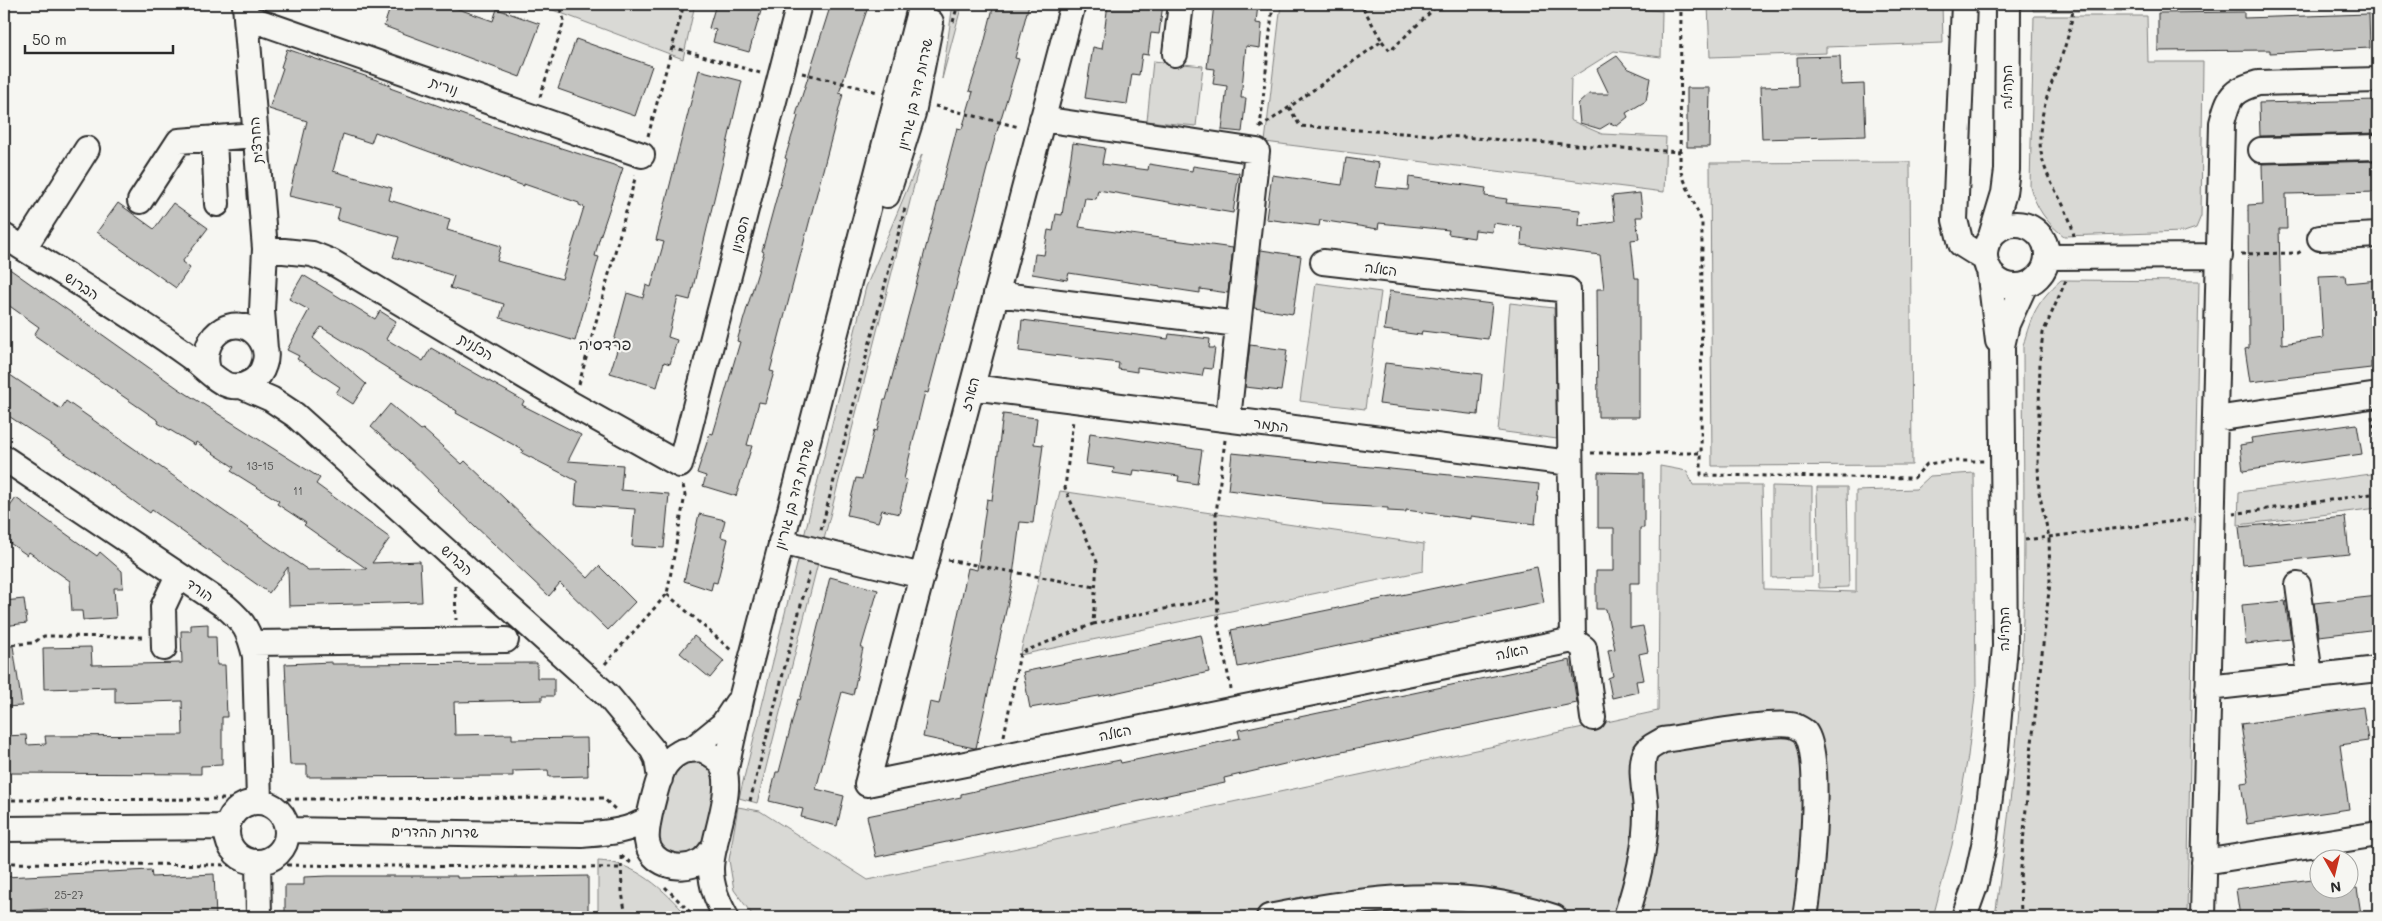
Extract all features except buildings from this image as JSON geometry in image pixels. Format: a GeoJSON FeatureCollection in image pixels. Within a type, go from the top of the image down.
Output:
{"type":"FeatureCollection","features":[{"type":"Feature","properties":{"kind":"street","name":"הסביון"},"geometry":{"type":"LineString","coordinates":[[680,465],[799,4]]}},
{"type":"Feature","properties":{"kind":"street","name":"שדרות דוד בן גוריון"},"geometry":{"type":"LineString","coordinates":[[725,773],[749,666],[922,4]]}},
{"type":"Feature","properties":{"kind":"street","name":"שדרות דוד בן גוריון"},"geometry":{"type":"LineString","coordinates":[[846,294],[882,209],[905,140],[925,60],[933,4]]}},
{"type":"Feature","properties":{"kind":"street","name":"הארז"},"geometry":{"type":"LineString","coordinates":[[867,784],[1073,4]]}},
{"type":"Feature","properties":{"kind":"street"},"geometry":{"type":"LineString","coordinates":[[1176,54],[1181,4]]}},
{"type":"Feature","properties":{"kind":"street"},"geometry":{"type":"LineString","coordinates":[[1964,4],[1955,220],[1961,244],[1987,264],[2005,284],[2025,284],[2035,280],[2042,272],[2047,257],[2044,240],[2038,232],[2029,226],[2019,223],[2008,224],[1998,229],[1991,236],[1985,248],[1987,264]]}},
{"type":"Feature","properties":{"kind":"street","name":"התהילה"},"geometry":{"type":"LineString","coordinates":[[1991,236],[2004,193],[2007,170],[2008,4]]}},
{"type":"Feature","properties":{"kind":"street","name":"נורית"},"geometry":{"type":"LineString","coordinates":[[246,10],[533,117],[642,155]]}},
{"type":"Feature","properties":{"kind":"street","name":"החרצית"},"geometry":{"type":"LineString","coordinates":[[246,10],[265,249],[262,311],[266,354]]}},
{"type":"Feature","properties":{"kind":"street"},"geometry":{"type":"LineString","coordinates":[[2203,917],[2222,123],[2228,99],[2239,89],[2258,83],[2378,80]]}},
{"type":"Feature","properties":{"kind":"street"},"geometry":{"type":"LineString","coordinates":[[1042,120],[1258,139],[1228,420]]}},
{"type":"Feature","properties":{"kind":"street"},"geometry":{"type":"LineString","coordinates":[[140,200],[179,141],[255,135]]}},
{"type":"Feature","properties":{"kind":"street"},"geometry":{"type":"LineString","coordinates":[[214,138],[218,204]]}},
{"type":"Feature","properties":{"kind":"street"},"geometry":{"type":"LineString","coordinates":[[2261,150],[2378,147]]}},
{"type":"Feature","properties":{"kind":"street"},"geometry":{"type":"LineString","coordinates":[[24,248],[87,149]]}},
{"type":"Feature","properties":{"kind":"street","name":"התהילה"},"geometry":{"type":"LineString","coordinates":[[2007,170],[2013,195],[2029,226]]}},
{"type":"Feature","properties":{"kind":"street"},"geometry":{"type":"LineString","coordinates":[[2320,238],[2378,235]]}},
{"type":"Feature","properties":{"kind":"street","name":"הברוש"},"geometry":{"type":"LineString","coordinates":[[4,236],[161,337],[208,370]]}},
{"type":"Feature","properties":{"kind":"street","name":"הכלנית"},"geometry":{"type":"LineString","coordinates":[[265,249],[312,254],[332,262],[573,405],[680,465]]}},
{"type":"Feature","properties":{"kind":"street"},"geometry":{"type":"LineString","coordinates":[[2047,257],[2220,256]]}},
{"type":"Feature","properties":{"kind":"street","name":"האלה"},"geometry":{"type":"LineString","coordinates":[[867,784],[1573,640],[1568,290],[1324,262]]}},
{"type":"Feature","properties":{"kind":"street","name":"התהילה"},"geometry":{"type":"LineString","coordinates":[[1972,917],[1975,886],[1984,845],[1991,797],[2004,656],[2001,370],[1992,287],[1987,264]]}},
{"type":"Feature","properties":{"kind":"street","name":"החרצית"},"geometry":{"type":"LineString","coordinates":[[224,330],[246,310],[264,277]]}},
{"type":"Feature","properties":{"kind":"street","name":"התהילה"},"geometry":{"type":"LineString","coordinates":[[2001,370],[2007,324],[2025,284]]}},
{"type":"Feature","properties":{"kind":"street"},"geometry":{"type":"LineString","coordinates":[[996,294],[1238,324]]}},
{"type":"Feature","properties":{"kind":"street"},"geometry":{"type":"LineString","coordinates":[[161,337],[179,339],[242,326],[254,333],[266,354],[258,377],[240,386],[222,383],[208,370],[206,350],[224,330]]}},
{"type":"Feature","properties":{"kind":"street","name":"הברוש"},"geometry":{"type":"LineString","coordinates":[[266,354],[272,382],[295,415]]}},
{"type":"Feature","properties":{"kind":"street","name":"הברוש"},"geometry":{"type":"LineString","coordinates":[[240,386],[271,399],[295,415],[591,680],[618,706],[652,749],[657,759],[660,779]]}},
{"type":"Feature","properties":{"kind":"street","name":"התמר"},"geometry":{"type":"LineString","coordinates":[[972,387],[1228,420],[1570,458]]}},
{"type":"Feature","properties":{"kind":"street"},"geometry":{"type":"LineString","coordinates":[[2215,419],[2374,395]]}},
{"type":"Feature","properties":{"kind":"street","name":"הורד"},"geometry":{"type":"LineString","coordinates":[[4,458],[178,575],[241,620],[250,635],[255,656],[259,800]]}},
{"type":"Feature","properties":{"kind":"street"},"geometry":{"type":"LineString","coordinates":[[782,542],[816,550],[925,566]]}},
{"type":"Feature","properties":{"kind":"street"},"geometry":{"type":"LineString","coordinates":[[164,642],[163,607],[178,575]]}},
{"type":"Feature","properties":{"kind":"street"},"geometry":{"type":"LineString","coordinates":[[2298,584],[2310,676]]}},
{"type":"Feature","properties":{"kind":"street"},"geometry":{"type":"LineString","coordinates":[[252,643],[506,640]]}},
{"type":"Feature","properties":{"kind":"street"},"geometry":{"type":"LineString","coordinates":[[1573,640],[1584,648],[1593,718]]}},
{"type":"Feature","properties":{"kind":"street"},"geometry":{"type":"LineString","coordinates":[[2208,688],[2378,669]]}},
{"type":"Feature","properties":{"kind":"street","name":"שדרות דוד בן גוריון"},"geometry":{"type":"LineString","coordinates":[[686,751],[723,724],[742,695]]}},
{"type":"Feature","properties":{"kind":"street","name":"הברוש"},"geometry":{"type":"LineString","coordinates":[[618,706],[686,751]]}},
{"type":"Feature","properties":{"kind":"street"},"geometry":{"type":"LineString","coordinates":[[1626,917],[1637,884],[1644,849],[1646,812],[1645,754],[1652,746],[1663,740],[1772,724],[1793,725],[1805,732],[1810,746],[1814,772],[1813,837],[1805,917]]}},
{"type":"Feature","properties":{"kind":"street"},"geometry":{"type":"LineString","coordinates":[[638,830],[663,768],[671,758],[686,751],[702,749],[720,762],[725,773],[725,790],[711,869],[721,908]]}},
{"type":"Feature","properties":{"kind":"street"},"geometry":{"type":"LineString","coordinates":[[259,800],[275,807],[281,813],[288,830],[283,848],[276,856],[258,864],[240,858],[234,851],[229,844],[227,826],[235,811],[250,802],[259,800]]}},
{"type":"Feature","properties":{"kind":"street"},"geometry":{"type":"LineString","coordinates":[[4,829],[227,826]]}},
{"type":"Feature","properties":{"kind":"street","name":"שדרות ההדרים"},"geometry":{"type":"LineString","coordinates":[[288,830],[582,835],[638,830]]}},
{"type":"Feature","properties":{"kind":"street"},"geometry":{"type":"LineString","coordinates":[[638,830],[656,859],[666,864],[680,866],[699,863],[715,846]]}},
{"type":"Feature","properties":{"kind":"street"},"geometry":{"type":"LineString","coordinates":[[638,830],[647,841],[656,859]]}},
{"type":"Feature","properties":{"kind":"street"},"geometry":{"type":"LineString","coordinates":[[2204,862],[2378,834]]}},
{"type":"Feature","properties":{"kind":"street"},"geometry":{"type":"LineString","coordinates":[[258,864],[259,917]]}},
{"type":"Feature","properties":{"kind":"street"},"geometry":{"type":"LineString","coordinates":[[680,866],[695,876],[721,908]]}},
{"type":"Feature","properties":{"kind":"street","name":"התהילה"},"geometry":{"type":"LineString","coordinates":[[1964,917],[1975,886]]}},
{"type":"Feature","properties":{"kind":"street"},"geometry":{"type":"LineString","coordinates":[[1269,917],[1339,904],[1427,897],[1505,904],[1554,917]]}},
{"type":"Feature","properties":{"kind":"path"},"geometry":{"type":"LineString","coordinates":[[549,4],[562,8]]}},
{"type":"Feature","properties":{"kind":"path"},"geometry":{"type":"LineString","coordinates":[[533,117],[564,21],[560,4]]}},
{"type":"Feature","properties":{"kind":"path"},"geometry":{"type":"LineString","coordinates":[[573,405],[684,4]]}},
{"type":"Feature","properties":{"kind":"path"},"geometry":{"type":"LineString","coordinates":[[951,31],[958,4]]}},
{"type":"Feature","properties":{"kind":"path"},"geometry":{"type":"LineString","coordinates":[[1258,139],[1273,4]]}},
{"type":"Feature","properties":{"kind":"path"},"geometry":{"type":"LineString","coordinates":[[1361,4],[1390,52],[1439,4]]}},
{"type":"Feature","properties":{"kind":"path"},"geometry":{"type":"LineString","coordinates":[[1681,4],[1680,170],[1702,222],[1701,474],[1914,478],[1927,464],[1949,461],[2002,461]]}},
{"type":"Feature","properties":{"kind":"path"},"geometry":{"type":"LineString","coordinates":[[2021,917],[2020,879],[2030,761],[2050,582],[2050,545],[2039,492],[2040,359],[2043,333],[2055,308],[2074,257],[2075,240],[2072,223],[2047,177],[2042,161],[2040,137],[2042,118],[2073,22],[2073,4]]}},
{"type":"Feature","properties":{"kind":"path"},"geometry":{"type":"LineString","coordinates":[[1258,139],[1289,107],[1382,41]]}},
{"type":"Feature","properties":{"kind":"path"},"geometry":{"type":"LineString","coordinates":[[672,47],[780,79]]}},
{"type":"Feature","properties":{"kind":"path"},"geometry":{"type":"LineString","coordinates":[[1289,107],[1300,126],[1680,152]]}},
{"type":"Feature","properties":{"kind":"path"},"geometry":{"type":"LineString","coordinates":[[750,801],[907,200]]}},
{"type":"Feature","properties":{"kind":"path"},"geometry":{"type":"LineString","coordinates":[[2220,256],[2298,254],[2320,238]]}},
{"type":"Feature","properties":{"kind":"path"},"geometry":{"type":"LineString","coordinates":[[2374,395],[2378,454]]}},
{"type":"Feature","properties":{"kind":"path"},"geometry":{"type":"LineString","coordinates":[[1076,400],[1064,488],[1096,562],[1093,624]]}},
{"type":"Feature","properties":{"kind":"path"},"geometry":{"type":"LineString","coordinates":[[1228,420],[1216,514],[1217,598],[1218,625],[1235,709]]}},
{"type":"Feature","properties":{"kind":"path"},"geometry":{"type":"LineString","coordinates":[[1570,458],[1702,453]]}},
{"type":"Feature","properties":{"kind":"path"},"geometry":{"type":"LineString","coordinates":[[591,680],[666,594],[684,495],[680,465]]}},
{"type":"Feature","properties":{"kind":"path"},"geometry":{"type":"LineString","coordinates":[[454,557],[457,641]]}},
{"type":"Feature","properties":{"kind":"path"},"geometry":{"type":"LineString","coordinates":[[925,566],[1095,587]]}},
{"type":"Feature","properties":{"kind":"path"},"geometry":{"type":"LineString","coordinates":[[666,594],[749,666]]}},
{"type":"Feature","properties":{"kind":"path"},"geometry":{"type":"LineString","coordinates":[[1000,757],[1020,653],[1093,624],[1217,598]]}},
{"type":"Feature","properties":{"kind":"path"},"geometry":{"type":"LineString","coordinates":[[4,645],[33,643],[44,636],[164,642]]}},
{"type":"Feature","properties":{"kind":"path"},"geometry":{"type":"LineString","coordinates":[[4,800],[603,798],[638,830],[621,856],[626,917]]}},
{"type":"Feature","properties":{"kind":"path"},"geometry":{"type":"LineString","coordinates":[[4,863],[621,868]]}},
{"type":"Feature","properties":{"kind":"shaded area"},"geometry":{"type":"Polygon","coordinates":[[[537,4],[695,4],[683,59],[537,4]]]}},
{"type":"Feature","properties":{"kind":"shaded area"},"geometry":{"type":"Polygon","coordinates":[[[953,4],[962,4],[942,79],[953,4]]]}},
{"type":"Feature","properties":{"kind":"shaded area"},"geometry":{"type":"Polygon","coordinates":[[[1281,4],[1575,4],[1662,11],[1661,57],[1614,51],[1571,78],[1570,120],[1602,134],[1666,137],[1664,192],[1265,142],[1281,4]]]}},
{"type":"Feature","properties":{"kind":"shaded area"},"geometry":{"type":"Polygon","coordinates":[[[1708,4],[1942,4],[1943,43],[1826,47],[1826,53],[1710,57],[1708,4]]]}},
{"type":"Feature","properties":{"kind":"shaded area"},"geometry":{"type":"Polygon","coordinates":[[[2033,4],[2130,4],[2130,11],[2033,11],[2033,4]]]}},
{"type":"Feature","properties":{"kind":"shaded area"},"geometry":{"type":"Polygon","coordinates":[[[2034,16],[2147,16],[2148,62],[2203,62],[2201,216],[2196,228],[2184,232],[2064,236],[2047,220],[2038,207],[2030,186],[2034,16]]]}},
{"type":"Feature","properties":{"kind":"shaded area"},"geometry":{"type":"Polygon","coordinates":[[[1153,61],[1203,66],[1196,126],[1147,121],[1153,61]]]}},
{"type":"Feature","properties":{"kind":"shaded area"},"geometry":{"type":"Polygon","coordinates":[[[922,154],[757,803],[739,798],[866,287],[922,154]]]}},
{"type":"Feature","properties":{"kind":"shaded area"},"geometry":{"type":"Polygon","coordinates":[[[1910,162],[1912,465],[1712,466],[1710,163],[1910,162]]]}},
{"type":"Feature","properties":{"kind":"shaded area"},"geometry":{"type":"Polygon","coordinates":[[[2061,280],[2199,281],[2187,917],[1995,917],[2009,814],[2019,710],[2024,574],[2023,346],[2036,310],[2046,295],[2061,280]]]}},
{"type":"Feature","properties":{"kind":"shaded area"},"geometry":{"type":"Polygon","coordinates":[[[1316,283],[1381,292],[1365,409],[1300,401],[1316,283]]]}},
{"type":"Feature","properties":{"kind":"shaded area"},"geometry":{"type":"Polygon","coordinates":[[[1510,303],[1554,308],[1557,439],[1498,431],[1510,303]]]}},
{"type":"Feature","properties":{"kind":"shaded area"},"geometry":{"type":"Polygon","coordinates":[[[1660,466],[1687,471],[1693,485],[1762,485],[1764,589],[1856,592],[1856,491],[1916,489],[1930,476],[1974,473],[1976,687],[1968,756],[1952,845],[1933,917],[754,917],[734,890],[729,860],[738,807],[760,811],[868,880],[1658,711],[1660,466]]]}},
{"type":"Feature","properties":{"kind":"shaded area"},"geometry":{"type":"Polygon","coordinates":[[[2378,473],[2378,508],[2238,525],[2239,492],[2378,473]]]}},
{"type":"Feature","properties":{"kind":"shaded area"},"geometry":{"type":"Polygon","coordinates":[[[1772,486],[1812,487],[1812,577],[1772,578],[1772,486]]]}},
{"type":"Feature","properties":{"kind":"shaded area"},"geometry":{"type":"Polygon","coordinates":[[[1817,487],[1847,487],[1849,587],[1819,588],[1817,487]]]}},
{"type":"Feature","properties":{"kind":"shaded area"},"geometry":{"type":"Polygon","coordinates":[[[1060,491],[1424,544],[1423,571],[1020,655],[1060,491]]]}},
{"type":"Feature","properties":{"kind":"shaded area"},"geometry":{"type":"Polygon","coordinates":[[[692,758],[713,767],[717,789],[701,851],[683,859],[658,847],[655,825],[671,772],[692,758]]]}},
{"type":"Feature","properties":{"kind":"shaded area"},"geometry":{"type":"Polygon","coordinates":[[[598,861],[624,866],[637,872],[659,888],[688,917],[598,917],[598,861]]]}},
{"type":"Feature","properties":{"kind":"district","name":"פרדסיה"},"geometry":{"type":"Point","coordinates":[605,344]}}]}
